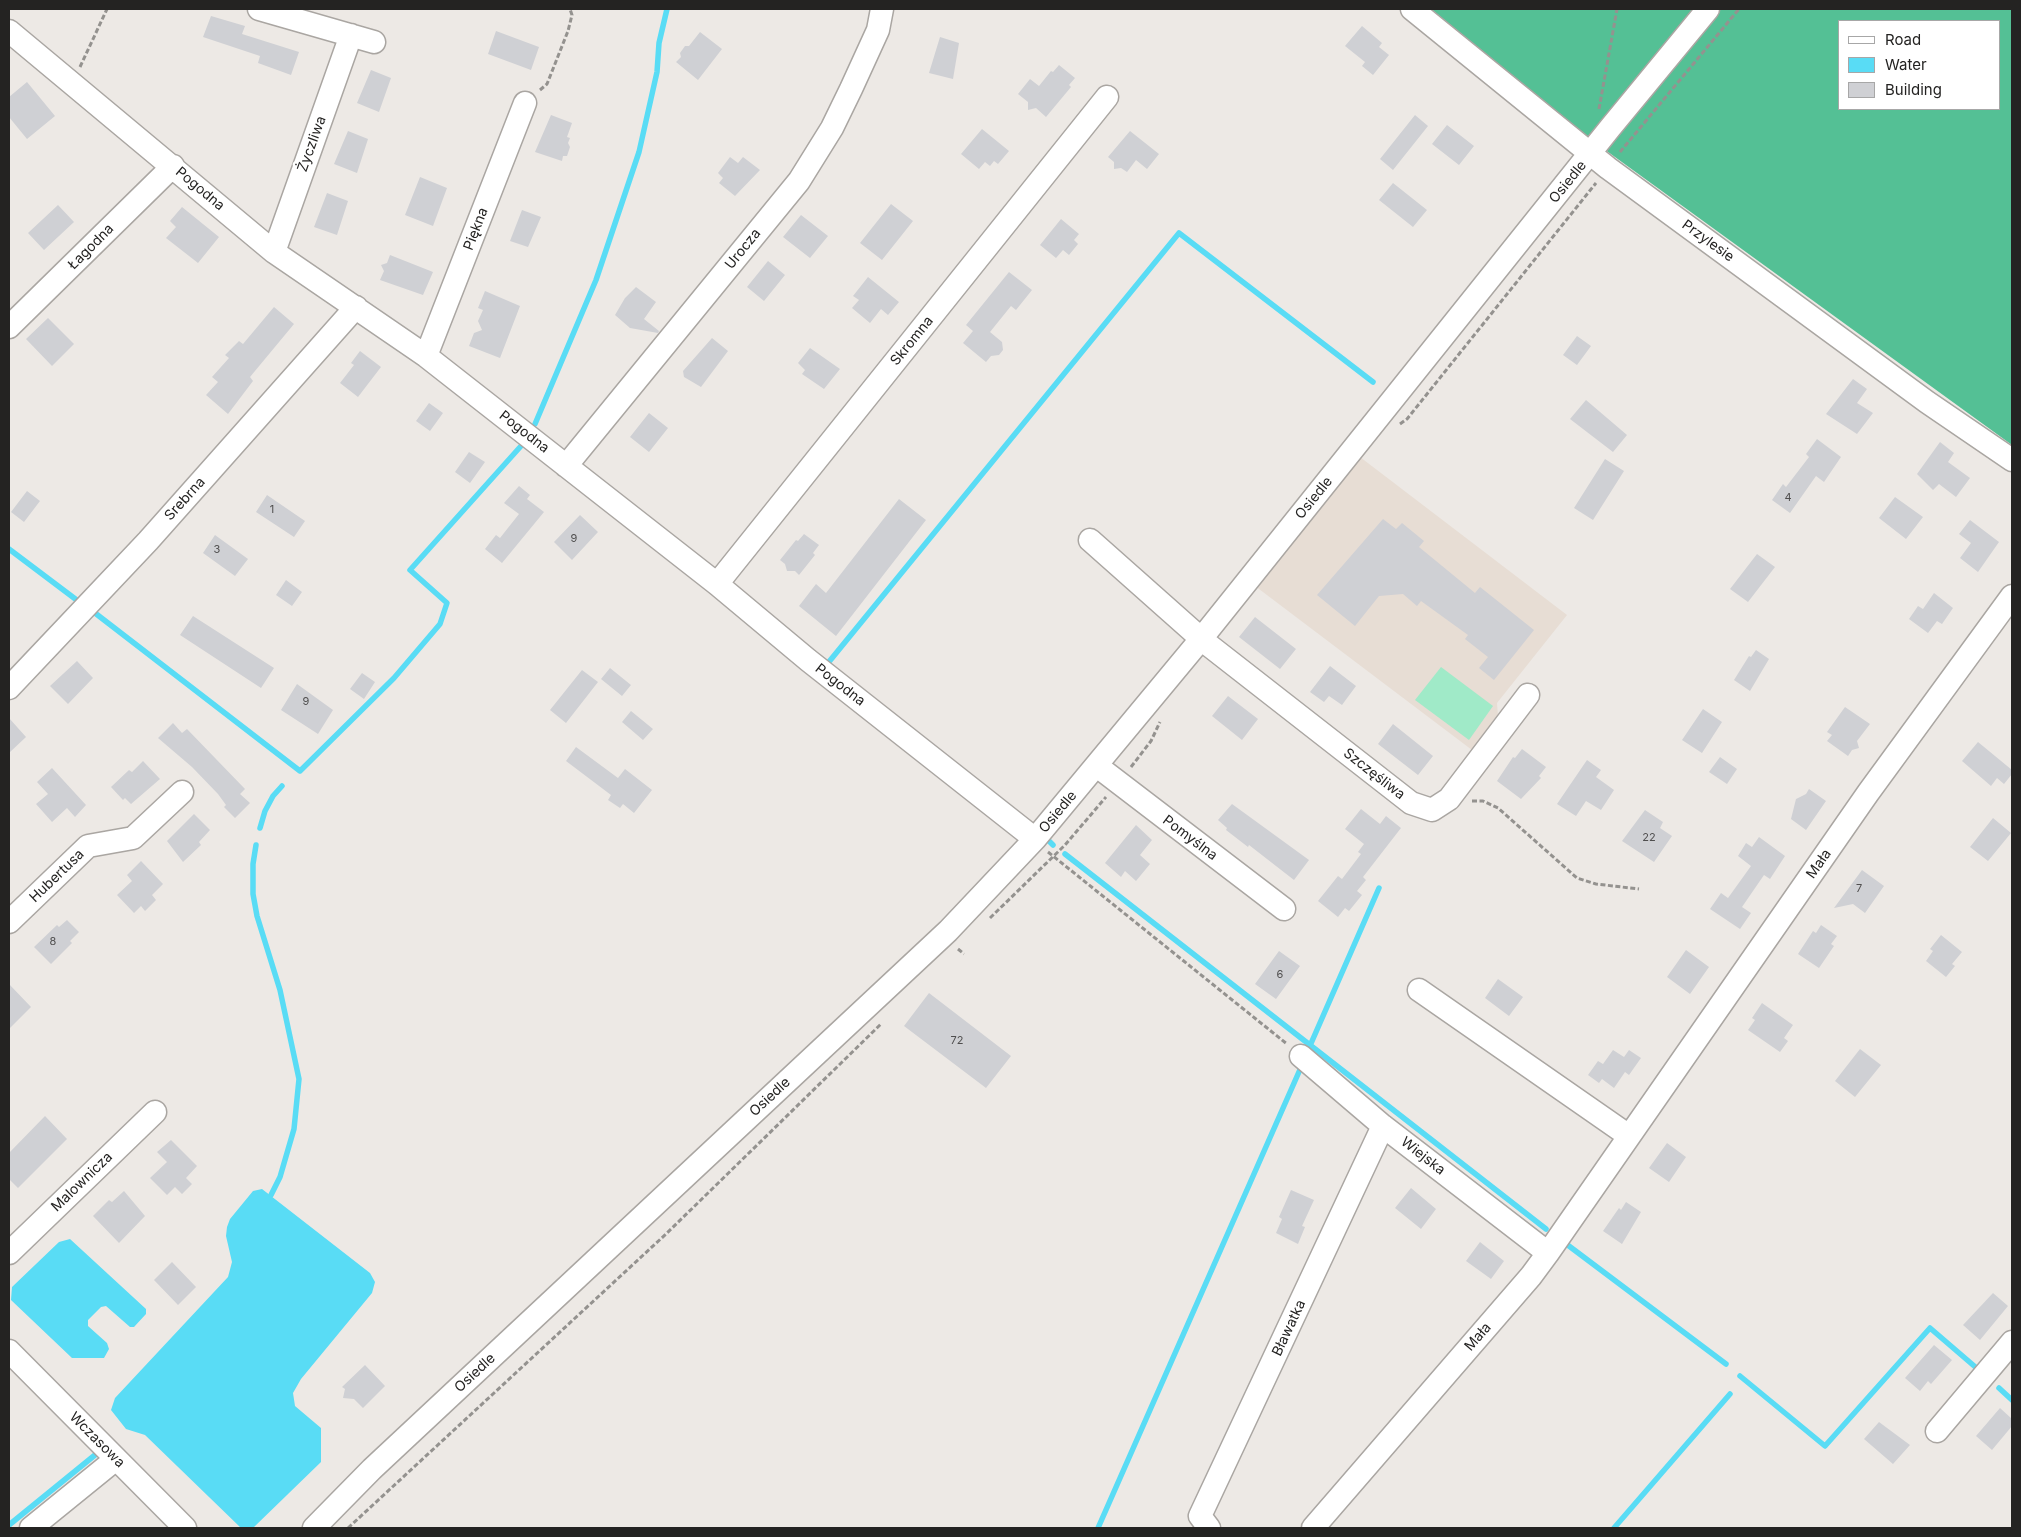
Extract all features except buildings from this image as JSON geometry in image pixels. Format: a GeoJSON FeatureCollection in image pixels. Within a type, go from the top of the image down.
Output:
{"type":"FeatureCollection","features":[{"type":"Feature","properties":{"kind":"street"},"geometry":{"type":"LineString","coordinates":[[260,9],[374,42]]}},
{"type":"Feature","properties":{"kind":"street","name":"Urocza"},"geometry":{"type":"LineString","coordinates":[[566,466],[799,181],[832,128],[852,89],[878,30],[882,9]]}},
{"type":"Feature","properties":{"kind":"street","name":"Przylesie"},"geometry":{"type":"LineString","coordinates":[[1412,9],[1590,154],[1919,396],[2012,460]]}},
{"type":"Feature","properties":{"kind":"street","name":"Osiedle"},"geometry":{"type":"LineString","coordinates":[[314,1528],[380,1462],[948,931],[1035,840],[1201,639],[1708,9]]}},
{"type":"Feature","properties":{"kind":"street","name":"Pogodna"},"geometry":{"type":"LineString","coordinates":[[9,31],[274,252],[426,356],[717,584],[808,660],[1035,840]]}},
{"type":"Feature","properties":{"kind":"street","name":"Życzliwa"},"geometry":{"type":"LineString","coordinates":[[274,252],[351,35]]}},
{"type":"Feature","properties":{"kind":"street","name":"Skromna"},"geometry":{"type":"LineString","coordinates":[[717,584],[1107,97]]}},
{"type":"Feature","properties":{"kind":"street","name":"Piękna"},"geometry":{"type":"LineString","coordinates":[[426,356],[525,103]]}},
{"type":"Feature","properties":{"kind":"street","name":"Łagodna"},"geometry":{"type":"LineString","coordinates":[[9,327],[173,166]]}},
{"type":"Feature","properties":{"kind":"street","name":"Srebrna"},"geometry":{"type":"LineString","coordinates":[[9,688],[148,541],[356,307]]}},
{"type":"Feature","properties":{"kind":"street"},"geometry":{"type":"LineString","coordinates":[[1090,540],[1201,639]]}},
{"type":"Feature","properties":{"kind":"street","name":"Mała"},"geometry":{"type":"LineString","coordinates":[[1313,1528],[1531,1276],[1868,793],[2012,596]]}},
{"type":"Feature","properties":{"kind":"street","name":"Szczęśliwa"},"geometry":{"type":"LineString","coordinates":[[1201,639],[1411,803],[1432,810],[1448,799],[1528,695]]}},
{"type":"Feature","properties":{"kind":"street","name":"Pomyślna"},"geometry":{"type":"LineString","coordinates":[[1097,766],[1284,908]]}},
{"type":"Feature","properties":{"kind":"street","name":"Hubertusa"},"geometry":{"type":"LineString","coordinates":[[9,922],[88,846],[133,838],[182,792]]}},
{"type":"Feature","properties":{"kind":"street"},"geometry":{"type":"LineString","coordinates":[[1419,990],[1629,1136]]}},
{"type":"Feature","properties":{"kind":"street","name":"Wiejska"},"geometry":{"type":"LineString","coordinates":[[1301,1056],[1383,1126],[1548,1253]]}},
{"type":"Feature","properties":{"kind":"street","name":"Malownicza"},"geometry":{"type":"LineString","coordinates":[[9,1253],[155,1112]]}},
{"type":"Feature","properties":{"kind":"street","name":"Bławatka"},"geometry":{"type":"LineString","coordinates":[[1209,1528],[1200,1516],[1383,1126]]}},
{"type":"Feature","properties":{"kind":"street"},"geometry":{"type":"LineString","coordinates":[[1937,1431],[2012,1342]]}},
{"type":"Feature","properties":{"kind":"street","name":"Wczasowa"},"geometry":{"type":"LineString","coordinates":[[9,1351],[185,1528]]}},
{"type":"Feature","properties":{"kind":"street"},"geometry":{"type":"LineString","coordinates":[[31,1528],[116,1459]]}},
{"type":"Feature","properties":{"kind":"path"},"geometry":{"type":"LineString","coordinates":[[73,83],[107,9]]}},
{"type":"Feature","properties":{"kind":"path"},"geometry":{"type":"LineString","coordinates":[[525,103],[547,84],[568,31],[572,14],[570,9]]}},
{"type":"Feature","properties":{"kind":"path"},"geometry":{"type":"LineString","coordinates":[[1598,115],[1616,9]]}},
{"type":"Feature","properties":{"kind":"path"},"geometry":{"type":"LineString","coordinates":[[1448,799],[1483,801],[1498,808],[1577,878],[1596,884],[1639,889]]}},
{"type":"Feature","properties":{"kind":"path"},"geometry":{"type":"LineString","coordinates":[[1035,840],[1053,857],[1301,1056]]}},
{"type":"Feature","properties":{"kind":"shaded area"},"geometry":{"type":"Polygon","coordinates":[[[1360,457],[1567,615],[1497,703],[1498,716],[1472,750],[1255,586],[1360,457]]]}},
{"type":"Feature","properties":{"kind":"green space"},"geometry":{"type":"Polygon","coordinates":[[[1431,9],[2012,9],[2012,445],[1586,136],[1431,9]]]}},
{"type":"Feature","properties":{"kind":"green space"},"geometry":{"type":"Polygon","coordinates":[[[1441,667],[1493,706],[1469,740],[1415,700],[1441,667]]]}},
{"type":"Feature","properties":{"kind":"water"},"geometry":{"type":"Polygon","coordinates":[[[262,1189],[370,1273],[375,1282],[372,1293],[301,1379],[293,1393],[295,1406],[321,1428],[321,1462],[253,1528],[241,1528],[145,1435],[126,1429],[111,1410],[115,1398],[228,1277],[232,1262],[226,1236],[230,1219],[253,1191],[262,1189]]]}},
{"type":"Feature","properties":{"kind":"water"},"geometry":{"type":"Polygon","coordinates":[[[70,1239],[146,1309],[146,1314],[134,1327],[130,1327],[106,1306],[101,1307],[88,1320],[88,1326],[107,1343],[109,1349],[104,1358],[72,1358],[11,1300],[12,1287],[59,1242],[70,1239]]]}},
{"type":"Feature","properties":{"kind":"waterway"},"geometry":{"type":"LineString","coordinates":[[535,424],[596,280],[639,152],[657,72],[659,43],[667,9]]}},
{"type":"Feature","properties":{"kind":"waterway"},"geometry":{"type":"LineString","coordinates":[[828,663],[1179,233],[1373,382]]}},
{"type":"Feature","properties":{"kind":"waterway"},"geometry":{"type":"LineString","coordinates":[[95,613],[300,771],[394,678],[440,624],[447,603],[410,570],[521,446]]}},
{"type":"Feature","properties":{"kind":"waterway"},"geometry":{"type":"LineString","coordinates":[[9,549],[78,601]]}},
{"type":"Feature","properties":{"kind":"waterway"},"geometry":{"type":"LineString","coordinates":[[260,828],[265,811],[273,796],[282,786]]}},
{"type":"Feature","properties":{"kind":"waterway"},"geometry":{"type":"LineString","coordinates":[[1049,841],[1053,845]]}},
{"type":"Feature","properties":{"kind":"waterway"},"geometry":{"type":"LineString","coordinates":[[256,845],[253,864],[253,894],[257,916],[280,990],[299,1079],[294,1129],[280,1177],[271,1195]]}},
{"type":"Feature","properties":{"kind":"waterway"},"geometry":{"type":"LineString","coordinates":[[1065,854],[1546,1229]]}},
{"type":"Feature","properties":{"kind":"waterway"},"geometry":{"type":"LineString","coordinates":[[1309,1048],[1379,888]]}},
{"type":"Feature","properties":{"kind":"waterway"},"geometry":{"type":"LineString","coordinates":[[1098,1528],[1302,1065]]}},
{"type":"Feature","properties":{"kind":"waterway"},"geometry":{"type":"LineString","coordinates":[[1565,1243],[1726,1364]]}},
{"type":"Feature","properties":{"kind":"waterway"},"geometry":{"type":"LineString","coordinates":[[1740,1376],[1825,1446],[1930,1328],[1980,1371]]}},
{"type":"Feature","properties":{"kind":"waterway"},"geometry":{"type":"LineString","coordinates":[[1999,1388],[2012,1400]]}},
{"type":"Feature","properties":{"kind":"waterway"},"geometry":{"type":"LineString","coordinates":[[1614,1528],[1730,1394]]}},
{"type":"Feature","properties":{"kind":"waterway"},"geometry":{"type":"LineString","coordinates":[[9,1525],[95,1455]]}}]}
